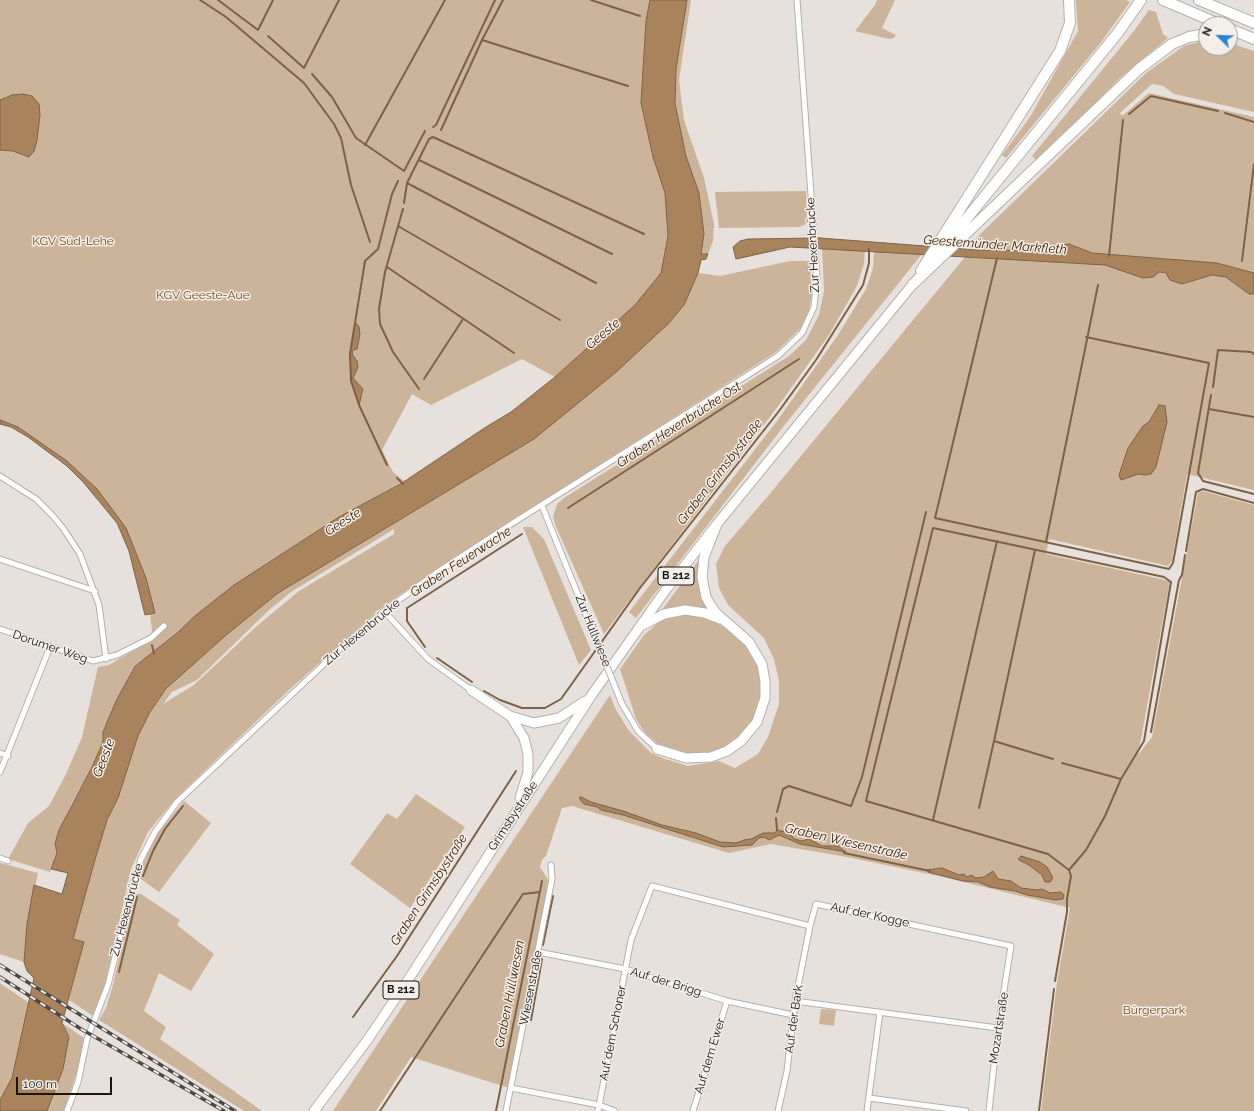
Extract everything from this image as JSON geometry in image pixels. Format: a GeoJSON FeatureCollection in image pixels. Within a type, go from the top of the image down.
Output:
{"type":"FeatureCollection","features":[{"type":"Feature","properties":{"kind":"highway"},"geometry":{"type":"LineString","coordinates":[[949,240],[1060,51],[1070,23],[1069,0]]}},
{"type":"Feature","properties":{"kind":"highway"},"geometry":{"type":"LineString","coordinates":[[913,284],[1117,34],[1141,0]]}},
{"type":"Feature","properties":{"kind":"highway"},"geometry":{"type":"LineString","coordinates":[[1163,0],[1200,16]]}},
{"type":"Feature","properties":{"kind":"highway"},"geometry":{"type":"LineString","coordinates":[[1199,0],[1254,23]]}},
{"type":"Feature","properties":{"kind":"highway"},"geometry":{"type":"LineString","coordinates":[[1238,32],[1254,40]]}},
{"type":"Feature","properties":{"kind":"highway"},"geometry":{"type":"LineString","coordinates":[[949,240],[1152,58],[1181,39],[1198,36]]}},
{"type":"Feature","properties":{"kind":"highway"},"geometry":{"type":"LineString","coordinates":[[1238,38],[1254,40]]}},
{"type":"Feature","properties":{"kind":"highway","name":"B 212"},"geometry":{"type":"LineString","coordinates":[[717,524],[913,284]]}},
{"type":"Feature","properties":{"kind":"highway"},"geometry":{"type":"LineString","coordinates":[[657,749],[686,758],[711,757],[727,751],[747,736],[757,722],[765,698],[765,681],[762,664],[750,642],[725,621],[709,602],[702,577],[704,557],[717,524]]}},
{"type":"Feature","properties":{"kind":"highway","name":"Grimsbystraße"},"geometry":{"type":"LineString","coordinates":[[314,1111],[366,1042],[410,977],[591,696],[637,630],[717,524]]}},
{"type":"Feature","properties":{"kind":"highway"},"geometry":{"type":"LineString","coordinates":[[637,630],[654,618],[679,611],[705,613],[725,621]]}},
{"type":"Feature","properties":{"kind":"highway"},"geometry":{"type":"LineString","coordinates":[[470,690],[510,716],[526,722],[551,721],[567,714],[591,696]]}},
{"type":"Feature","properties":{"kind":"highway"},"geometry":{"type":"LineString","coordinates":[[510,716],[522,734],[528,754],[526,782],[515,813]]}},
{"type":"Feature","properties":{"kind":"street","name":"Zur Hexenbrücke"},"geometry":{"type":"LineString","coordinates":[[67,1111],[78,1082],[87,1039],[108,985],[132,884],[141,859],[155,832],[177,802],[220,760],[339,650],[384,611],[439,571],[778,356],[802,333],[814,307],[817,285],[816,253],[797,0]]}},
{"type":"Feature","properties":{"kind":"street"},"geometry":{"type":"LineString","coordinates":[[0,476],[36,499],[63,528],[80,554],[99,605],[106,659]]}},
{"type":"Feature","properties":{"kind":"street","name":"Zur Hüllwiese"},"geometry":{"type":"LineString","coordinates":[[542,506],[622,704],[638,731],[657,749]]}},
{"type":"Feature","properties":{"kind":"street"},"geometry":{"type":"LineString","coordinates":[[0,559],[95,591]]}},
{"type":"Feature","properties":{"kind":"street"},"geometry":{"type":"LineString","coordinates":[[384,611],[428,659],[470,690]]}},
{"type":"Feature","properties":{"kind":"street","name":"Dorumer Weg"},"geometry":{"type":"LineString","coordinates":[[0,629],[93,661],[106,659],[151,638],[164,626]]}},
{"type":"Feature","properties":{"kind":"street"},"geometry":{"type":"LineString","coordinates":[[0,772],[8,756],[50,647]]}},
{"type":"Feature","properties":{"kind":"street"},"geometry":{"type":"LineString","coordinates":[[0,753],[8,756]]}},
{"type":"Feature","properties":{"kind":"street"},"geometry":{"type":"LineString","coordinates":[[0,858],[8,861]]}},
{"type":"Feature","properties":{"kind":"street","name":"Wiesenstraße"},"geometry":{"type":"LineString","coordinates":[[506,1111],[552,879],[551,865]]}},
{"type":"Feature","properties":{"kind":"street","name":"Auf dem Schoner"},"geometry":{"type":"LineString","coordinates":[[599,1108],[631,940],[652,886],[810,926]]}},
{"type":"Feature","properties":{"kind":"street","name":"Auf der Kogge"},"geometry":{"type":"LineString","coordinates":[[810,926],[816,904],[1012,946]]}},
{"type":"Feature","properties":{"kind":"street","name":"Auf der Bark"},"geometry":{"type":"LineString","coordinates":[[778,1111],[787,1071],[795,1001],[810,926]]}},
{"type":"Feature","properties":{"kind":"street","name":"Mozartstraße"},"geometry":{"type":"LineString","coordinates":[[989,1111],[998,1028],[1012,946]]}},
{"type":"Feature","properties":{"kind":"street","name":"Auf der Brigg"},"geometry":{"type":"LineString","coordinates":[[538,952],[625,969],[727,1001],[793,1015]]}},
{"type":"Feature","properties":{"kind":"street","name":"Auf dem Ewer"},"geometry":{"type":"LineString","coordinates":[[693,1111],[727,1001]]}},
{"type":"Feature","properties":{"kind":"street"},"geometry":{"type":"LineString","coordinates":[[795,1001],[998,1028]]}},
{"type":"Feature","properties":{"kind":"street"},"geometry":{"type":"LineString","coordinates":[[867,1111],[880,1012]]}},
{"type":"Feature","properties":{"kind":"street"},"geometry":{"type":"LineString","coordinates":[[511,1088],[616,1111]]}},
{"type":"Feature","properties":{"kind":"street"},"geometry":{"type":"LineString","coordinates":[[869,1098],[966,1111]]}},
{"type":"Feature","properties":{"kind":"green space"},"geometry":{"type":"Polygon","coordinates":[[[0,0],[650,0],[646,21],[641,103],[653,157],[665,193],[668,236],[661,273],[635,305],[555,377],[522,359],[431,405],[412,394],[382,450],[393,472],[404,481],[339,517],[234,585],[196,615],[176,634],[134,666],[116,701],[103,732],[103,742],[92,767],[71,805],[55,844],[57,853],[50,872],[8,859],[28,823],[49,806],[66,774],[82,737],[98,667],[109,665],[153,639],[150,614],[155,613],[146,578],[126,528],[98,490],[67,461],[18,427],[0,420],[0,0]]]}},
{"type":"Feature","properties":{"kind":"green space"},"geometry":{"type":"Polygon","coordinates":[[[687,0],[691,0],[679,80],[684,120],[704,178],[714,224],[713,241],[708,254],[701,254],[704,234],[699,193],[686,156],[675,104],[676,69],[687,0]]]}},
{"type":"Feature","properties":{"kind":"green space"},"geometry":{"type":"Polygon","coordinates":[[[877,0],[895,0],[882,28],[896,35],[894,38],[889,39],[855,31],[875,5],[877,0]]]}},
{"type":"Feature","properties":{"kind":"green space"},"geometry":{"type":"Polygon","coordinates":[[[1076,0],[1126,0],[1130,2],[1102,41],[1006,158],[1002,155],[1030,117],[1078,31],[1076,0]]]}},
{"type":"Feature","properties":{"kind":"green space"},"geometry":{"type":"Polygon","coordinates":[[[1149,10],[1156,12],[1163,34],[1168,38],[1120,78],[1037,161],[1032,156],[1133,32],[1149,10]]]}},
{"type":"Feature","properties":{"kind":"green space"},"geometry":{"type":"Polygon","coordinates":[[[1198,42],[1198,56],[1238,56],[1238,46],[1254,51],[1254,112],[1174,94],[1163,86],[1152,84],[1120,113],[1122,116],[1149,93],[1254,117],[1254,273],[1217,263],[1092,253],[1069,244],[1027,250],[966,248],[1146,73],[1184,46],[1198,42]]]}},
{"type":"Feature","properties":{"kind":"green space"},"geometry":{"type":"Polygon","coordinates":[[[806,191],[807,224],[799,227],[719,228],[715,192],[806,191]]]}},
{"type":"Feature","properties":{"kind":"green space"},"geometry":{"type":"Polygon","coordinates":[[[822,248],[865,250],[864,264],[857,286],[829,335],[779,405],[604,634],[556,527],[553,517],[557,504],[564,498],[789,356],[806,340],[819,315],[824,291],[822,248]]]}},
{"type":"Feature","properties":{"kind":"green space"},"geometry":{"type":"Polygon","coordinates":[[[874,251],[922,254],[783,427],[636,618],[629,612],[777,421],[838,335],[866,289],[873,268],[874,251]]]}},
{"type":"Feature","properties":{"kind":"green space","name":"Bürgerpark"},"geometry":{"type":"Polygon","coordinates":[[[965,257],[1105,265],[1153,277],[1158,272],[1166,274],[1182,284],[1212,275],[1226,277],[1249,294],[1254,294],[1254,490],[1187,474],[1172,561],[1168,566],[1049,539],[1046,554],[1170,581],[1138,755],[1152,737],[1198,493],[1203,491],[1254,505],[1254,1111],[1041,1111],[1057,983],[1070,908],[943,877],[847,857],[771,844],[729,853],[572,806],[562,808],[546,856],[542,860],[540,867],[549,881],[509,1088],[411,1057],[376,1111],[333,1111],[610,695],[615,708],[629,731],[651,753],[665,759],[688,766],[719,761],[735,768],[758,754],[768,737],[779,704],[779,681],[774,659],[764,638],[728,605],[719,588],[716,564],[725,546],[965,257]]]}},
{"type":"Feature","properties":{"kind":"green space"},"geometry":{"type":"Polygon","coordinates":[[[790,261],[810,261],[812,292],[809,311],[801,328],[776,352],[438,568],[380,609],[289,690],[176,798],[148,832],[131,869],[105,985],[93,1016],[69,1000],[84,942],[73,939],[99,844],[107,820],[118,798],[138,736],[150,712],[167,689],[225,636],[278,593],[534,439],[615,373],[668,324],[684,305],[698,273],[720,276],[790,261]],[[394,529],[291,592],[268,611],[197,680],[172,692],[163,704],[194,685],[258,625],[299,591],[394,534],[394,529]]]}},
{"type":"Feature","properties":{"kind":"green space"},"geometry":{"type":"Polygon","coordinates":[[[523,527],[532,527],[544,539],[591,650],[579,665],[523,527]]]}},
{"type":"Feature","properties":{"kind":"green space"},"geometry":{"type":"Polygon","coordinates":[[[701,557],[698,570],[701,594],[712,612],[659,614],[701,557]]]}},
{"type":"Feature","properties":{"kind":"green space"},"geometry":{"type":"Polygon","coordinates":[[[694,614],[709,618],[739,637],[751,650],[759,666],[763,683],[760,707],[748,730],[735,742],[721,750],[702,756],[682,755],[665,750],[645,733],[636,719],[620,669],[644,635],[659,622],[675,615],[694,614]]]}},
{"type":"Feature","properties":{"kind":"green space"},"geometry":{"type":"Polygon","coordinates":[[[416,794],[465,827],[410,908],[350,864],[387,813],[397,819],[416,794]]]}},
{"type":"Feature","properties":{"kind":"green space"},"geometry":{"type":"Polygon","coordinates":[[[184,801],[211,823],[159,892],[138,877],[157,834],[184,801]]]}},
{"type":"Feature","properties":{"kind":"green space"},"geometry":{"type":"Polygon","coordinates":[[[0,863],[38,873],[27,924],[24,962],[0,954],[0,863]]]}},
{"type":"Feature","properties":{"kind":"green space"},"geometry":{"type":"Polygon","coordinates":[[[135,894],[141,894],[180,920],[177,925],[214,954],[191,991],[159,973],[144,1011],[166,1027],[160,1039],[262,1111],[244,1111],[99,1020],[106,1008],[113,985],[132,899],[135,894]]]}},
{"type":"Feature","properties":{"kind":"green space"},"geometry":{"type":"Polygon","coordinates":[[[0,983],[29,1003],[12,1078],[0,1100],[0,983]]]}},
{"type":"Feature","properties":{"kind":"green space"},"geometry":{"type":"Polygon","coordinates":[[[821,1009],[836,1010],[834,1026],[819,1024],[821,1009]]]}},
{"type":"Feature","properties":{"kind":"green space"},"geometry":{"type":"Polygon","coordinates":[[[62,1023],[84,1038],[78,1069],[64,1111],[47,1111],[63,1069],[69,1037],[62,1023]]]}},
{"type":"Feature","properties":{"kind":"water","name":"Geeste"},"geometry":{"type":"Polygon","coordinates":[[[650,0],[687,0],[676,69],[675,104],[686,156],[699,193],[704,234],[701,254],[708,254],[706,259],[701,260],[698,273],[684,305],[668,324],[615,373],[534,439],[278,593],[225,636],[166,689],[150,712],[138,736],[118,798],[107,820],[94,863],[73,939],[84,942],[62,1023],[69,1037],[63,1069],[47,1111],[0,1111],[0,1100],[12,1078],[34,978],[27,971],[24,962],[27,924],[34,885],[62,894],[68,873],[51,869],[57,853],[55,844],[59,830],[92,767],[103,742],[103,732],[116,701],[135,666],[234,585],[339,517],[402,483],[511,412],[555,377],[635,305],[661,273],[668,236],[665,193],[653,157],[641,103],[646,21],[650,0]]]}},
{"type":"Feature","properties":{"kind":"water"},"geometry":{"type":"Polygon","coordinates":[[[23,94],[32,96],[39,104],[40,115],[37,140],[34,151],[29,157],[13,151],[0,150],[0,100],[12,95],[23,94]]]}},
{"type":"Feature","properties":{"kind":"water"},"geometry":{"type":"Polygon","coordinates":[[[820,238],[977,250],[1027,250],[1069,244],[1092,253],[1217,263],[1254,273],[1254,294],[1249,294],[1226,277],[1212,275],[1182,284],[1170,280],[1166,273],[1159,272],[1153,277],[1143,278],[1105,265],[790,247],[736,259],[733,247],[740,241],[748,239],[820,238]]]}},
{"type":"Feature","properties":{"kind":"water"},"geometry":{"type":"Polygon","coordinates":[[[355,322],[359,327],[360,334],[357,349],[353,350],[352,354],[357,361],[358,367],[353,378],[363,389],[359,405],[351,381],[350,354],[355,322]]]}},
{"type":"Feature","properties":{"kind":"water"},"geometry":{"type":"Polygon","coordinates":[[[1159,405],[1165,406],[1167,422],[1156,467],[1151,474],[1138,474],[1121,480],[1119,475],[1128,448],[1143,426],[1149,422],[1159,405]]]}},
{"type":"Feature","properties":{"kind":"water"},"geometry":{"type":"Polygon","coordinates":[[[0,420],[18,427],[67,461],[98,490],[126,528],[146,578],[155,613],[145,615],[129,551],[117,523],[84,483],[67,466],[28,437],[11,427],[0,424],[0,420]]]}},
{"type":"Feature","properties":{"kind":"water"},"geometry":{"type":"Polygon","coordinates":[[[581,797],[591,802],[623,811],[662,825],[696,833],[720,842],[736,843],[751,839],[763,833],[775,833],[777,830],[790,833],[794,839],[802,841],[809,839],[822,846],[838,846],[846,852],[800,844],[779,835],[769,840],[764,837],[759,838],[752,845],[723,847],[623,815],[601,810],[597,807],[584,804],[579,798],[581,797]]]}},
{"type":"Feature","properties":{"kind":"water"},"geometry":{"type":"Polygon","coordinates":[[[1021,856],[1040,862],[1047,867],[1053,878],[1050,882],[1045,882],[1042,875],[1029,865],[1019,860],[1018,859],[1021,856]]]}},
{"type":"Feature","properties":{"kind":"water"},"geometry":{"type":"Polygon","coordinates":[[[942,868],[959,875],[964,874],[967,877],[971,875],[976,878],[984,877],[993,871],[998,879],[1011,881],[1021,888],[1037,890],[1042,889],[1050,893],[1061,892],[1064,895],[1063,899],[1056,900],[1027,895],[1015,891],[990,887],[978,882],[963,881],[928,872],[927,870],[942,868]]]}},
{"type":"Feature","properties":{"kind":"waterway"},"geometry":{"type":"LineString","coordinates":[[200,0],[226,17],[304,83],[334,124],[341,138],[351,185],[370,242]]}},
{"type":"Feature","properties":{"kind":"waterway"},"geometry":{"type":"LineString","coordinates":[[218,0],[258,30],[273,0]]}},
{"type":"Feature","properties":{"kind":"waterway"},"geometry":{"type":"LineString","coordinates":[[268,36],[304,68],[339,0]]}},
{"type":"Feature","properties":{"kind":"waterway"},"geometry":{"type":"LineString","coordinates":[[365,145],[445,0]]}},
{"type":"Feature","properties":{"kind":"waterway"},"geometry":{"type":"LineString","coordinates":[[433,127],[436,125],[495,0]]}},
{"type":"Feature","properties":{"kind":"waterway"},"geometry":{"type":"LineString","coordinates":[[441,130],[482,40],[503,0]]}},
{"type":"Feature","properties":{"kind":"waterway"},"geometry":{"type":"LineString","coordinates":[[591,0],[640,16]]}},
{"type":"Feature","properties":{"kind":"waterway"},"geometry":{"type":"LineString","coordinates":[[482,40],[628,86]]}},
{"type":"Feature","properties":{"kind":"waterway"},"geometry":{"type":"LineString","coordinates":[[312,74],[332,97],[356,138],[404,171],[425,131]]}},
{"type":"Feature","properties":{"kind":"waterway"},"geometry":{"type":"LineString","coordinates":[[1129,114],[1151,96],[1218,111]]}},
{"type":"Feature","properties":{"kind":"waterway"},"geometry":{"type":"LineString","coordinates":[[1225,113],[1254,122]]}},
{"type":"Feature","properties":{"kind":"waterway"},"geometry":{"type":"LineString","coordinates":[[1109,256],[1123,120]]}},
{"type":"Feature","properties":{"kind":"waterway"},"geometry":{"type":"LineString","coordinates":[[404,203],[407,183],[429,139],[433,137],[644,234]]}},
{"type":"Feature","properties":{"kind":"waterway"},"geometry":{"type":"LineString","coordinates":[[419,160],[612,254]]}},
{"type":"Feature","properties":{"kind":"waterway"},"geometry":{"type":"LineString","coordinates":[[1242,261],[1254,164]]}},
{"type":"Feature","properties":{"kind":"waterway"},"geometry":{"type":"LineString","coordinates":[[387,465],[359,405],[351,381],[350,354],[365,261],[378,249],[392,194],[398,181]]}},
{"type":"Feature","properties":{"kind":"waterway"},"geometry":{"type":"LineString","coordinates":[[407,183],[596,283]]}},
{"type":"Feature","properties":{"kind":"waterway"},"geometry":{"type":"LineString","coordinates":[[403,209],[385,272],[379,309],[380,324],[393,352],[419,389]]}},
{"type":"Feature","properties":{"kind":"waterway"},"geometry":{"type":"LineString","coordinates":[[398,226],[560,320]]}},
{"type":"Feature","properties":{"kind":"waterway","name":"Graben Grimsbystraße"},"geometry":{"type":"LineString","coordinates":[[484,691],[500,700],[522,708],[545,708],[561,699],[640,588],[779,411],[816,360],[863,285],[869,263],[869,249]]}},
{"type":"Feature","properties":{"kind":"waterway","name":"Geestemünder Markfleth"},"geometry":{"type":"LineString","coordinates":[[997,258],[935,518],[1169,569],[1173,563],[1209,363],[1086,337]]}},
{"type":"Feature","properties":{"kind":"waterway"},"geometry":{"type":"LineString","coordinates":[[387,267],[514,353]]}},
{"type":"Feature","properties":{"kind":"waterway"},"geometry":{"type":"LineString","coordinates":[[1046,542],[1098,285]]}},
{"type":"Feature","properties":{"kind":"waterway"},"geometry":{"type":"LineString","coordinates":[[424,379],[463,319]]}},
{"type":"Feature","properties":{"kind":"waterway"},"geometry":{"type":"LineString","coordinates":[[1213,387],[1218,350],[1251,352],[1254,354]]}},
{"type":"Feature","properties":{"kind":"waterway","name":"Graben Hexenbrücke Ost"},"geometry":{"type":"LineString","coordinates":[[568,508],[799,359]]}},
{"type":"Feature","properties":{"kind":"waterway"},"geometry":{"type":"LineString","coordinates":[[1211,395],[1198,473],[1203,481],[1254,494]]}},
{"type":"Feature","properties":{"kind":"waterway"},"geometry":{"type":"LineString","coordinates":[[1209,409],[1254,417]]}},
{"type":"Feature","properties":{"kind":"waterway"},"geometry":{"type":"LineString","coordinates":[[397,478],[403,484]]}},
{"type":"Feature","properties":{"kind":"waterway"},"geometry":{"type":"LineString","coordinates":[[1186,551],[1196,492],[1203,489],[1254,503]]}},
{"type":"Feature","properties":{"kind":"waterway"},"geometry":{"type":"LineString","coordinates":[[777,812],[783,789],[789,786],[851,806],[862,777],[926,512]]}},
{"type":"Feature","properties":{"kind":"waterway"},"geometry":{"type":"LineString","coordinates":[[1055,981],[1067,912],[1067,899],[1071,876],[1069,870],[1048,854],[866,801],[933,528],[1164,577],[1171,582],[1144,741],[1121,779],[1105,816],[1086,850],[1069,870]]}},
{"type":"Feature","properties":{"kind":"waterway","name":"Graben Feuerwache"},"geometry":{"type":"LineString","coordinates":[[425,647],[407,621],[407,608],[522,534]]}},
{"type":"Feature","properties":{"kind":"waterway"},"geometry":{"type":"LineString","coordinates":[[933,820],[997,541]]}},
{"type":"Feature","properties":{"kind":"waterway"},"geometry":{"type":"LineString","coordinates":[[994,741],[1035,550]]}},
{"type":"Feature","properties":{"kind":"waterway"},"geometry":{"type":"LineString","coordinates":[[1151,732],[1185,555]]}},
{"type":"Feature","properties":{"kind":"waterway"},"geometry":{"type":"LineString","coordinates":[[152,645],[154,654]]}},
{"type":"Feature","properties":{"kind":"waterway","name":"Graben Feuerwache"},"geometry":{"type":"LineString","coordinates":[[437,658],[472,682]]}},
{"type":"Feature","properties":{"kind":"waterway"},"geometry":{"type":"LineString","coordinates":[[979,808],[994,741],[1053,759]]}},
{"type":"Feature","properties":{"kind":"waterway"},"geometry":{"type":"LineString","coordinates":[[1062,763],[1121,779]]}},
{"type":"Feature","properties":{"kind":"waterway","name":"Graben Grimsbystraße"},"geometry":{"type":"LineString","coordinates":[[353,1017],[397,956],[516,771]]}},
{"type":"Feature","properties":{"kind":"waterway","name":"Graben Feuerwache"},"geometry":{"type":"LineString","coordinates":[[143,876],[153,851],[165,829],[183,806]]}},
{"type":"Feature","properties":{"kind":"waterway"},"geometry":{"type":"LineString","coordinates":[[776,818],[777,830]]}},
{"type":"Feature","properties":{"kind":"waterway","name":"Graben Wiesenstraße"},"geometry":{"type":"LineString","coordinates":[[844,853],[930,871]]}},
{"type":"Feature","properties":{"kind":"waterway","name":"Graben Hüllwiesen"},"geometry":{"type":"LineString","coordinates":[[496,1111],[542,881]]}},
{"type":"Feature","properties":{"kind":"waterway"},"geometry":{"type":"LineString","coordinates":[[380,1111],[523,894],[540,892]]}},
{"type":"Feature","properties":{"kind":"waterway"},"geometry":{"type":"LineString","coordinates":[[543,945],[553,896]]}},
{"type":"Feature","properties":{"kind":"waterway","name":"Graben Feuerwache"},"geometry":{"type":"LineString","coordinates":[[119,972],[137,897]]}},
{"type":"Feature","properties":{"kind":"waterway"},"geometry":{"type":"LineString","coordinates":[[531,1020],[542,959]]}},
{"type":"Feature","properties":{"kind":"waterway"},"geometry":{"type":"LineString","coordinates":[[1039,1111],[1054,989]]}},
{"type":"Feature","properties":{"kind":"railway"},"geometry":{"type":"LineString","coordinates":[[0,965],[235,1111]]}},
{"type":"Feature","properties":{"kind":"railway"},"geometry":{"type":"LineString","coordinates":[[0,977],[81,1029],[224,1111]]}},
{"type":"Feature","properties":{"kind":"park label","name":"KGV Süd-Lehe"},"geometry":{"type":"Point","coordinates":[73,241]}},
{"type":"Feature","properties":{"kind":"park label","name":"KGV Geeste-Aue"},"geometry":{"type":"Point","coordinates":[203,295]}}]}
